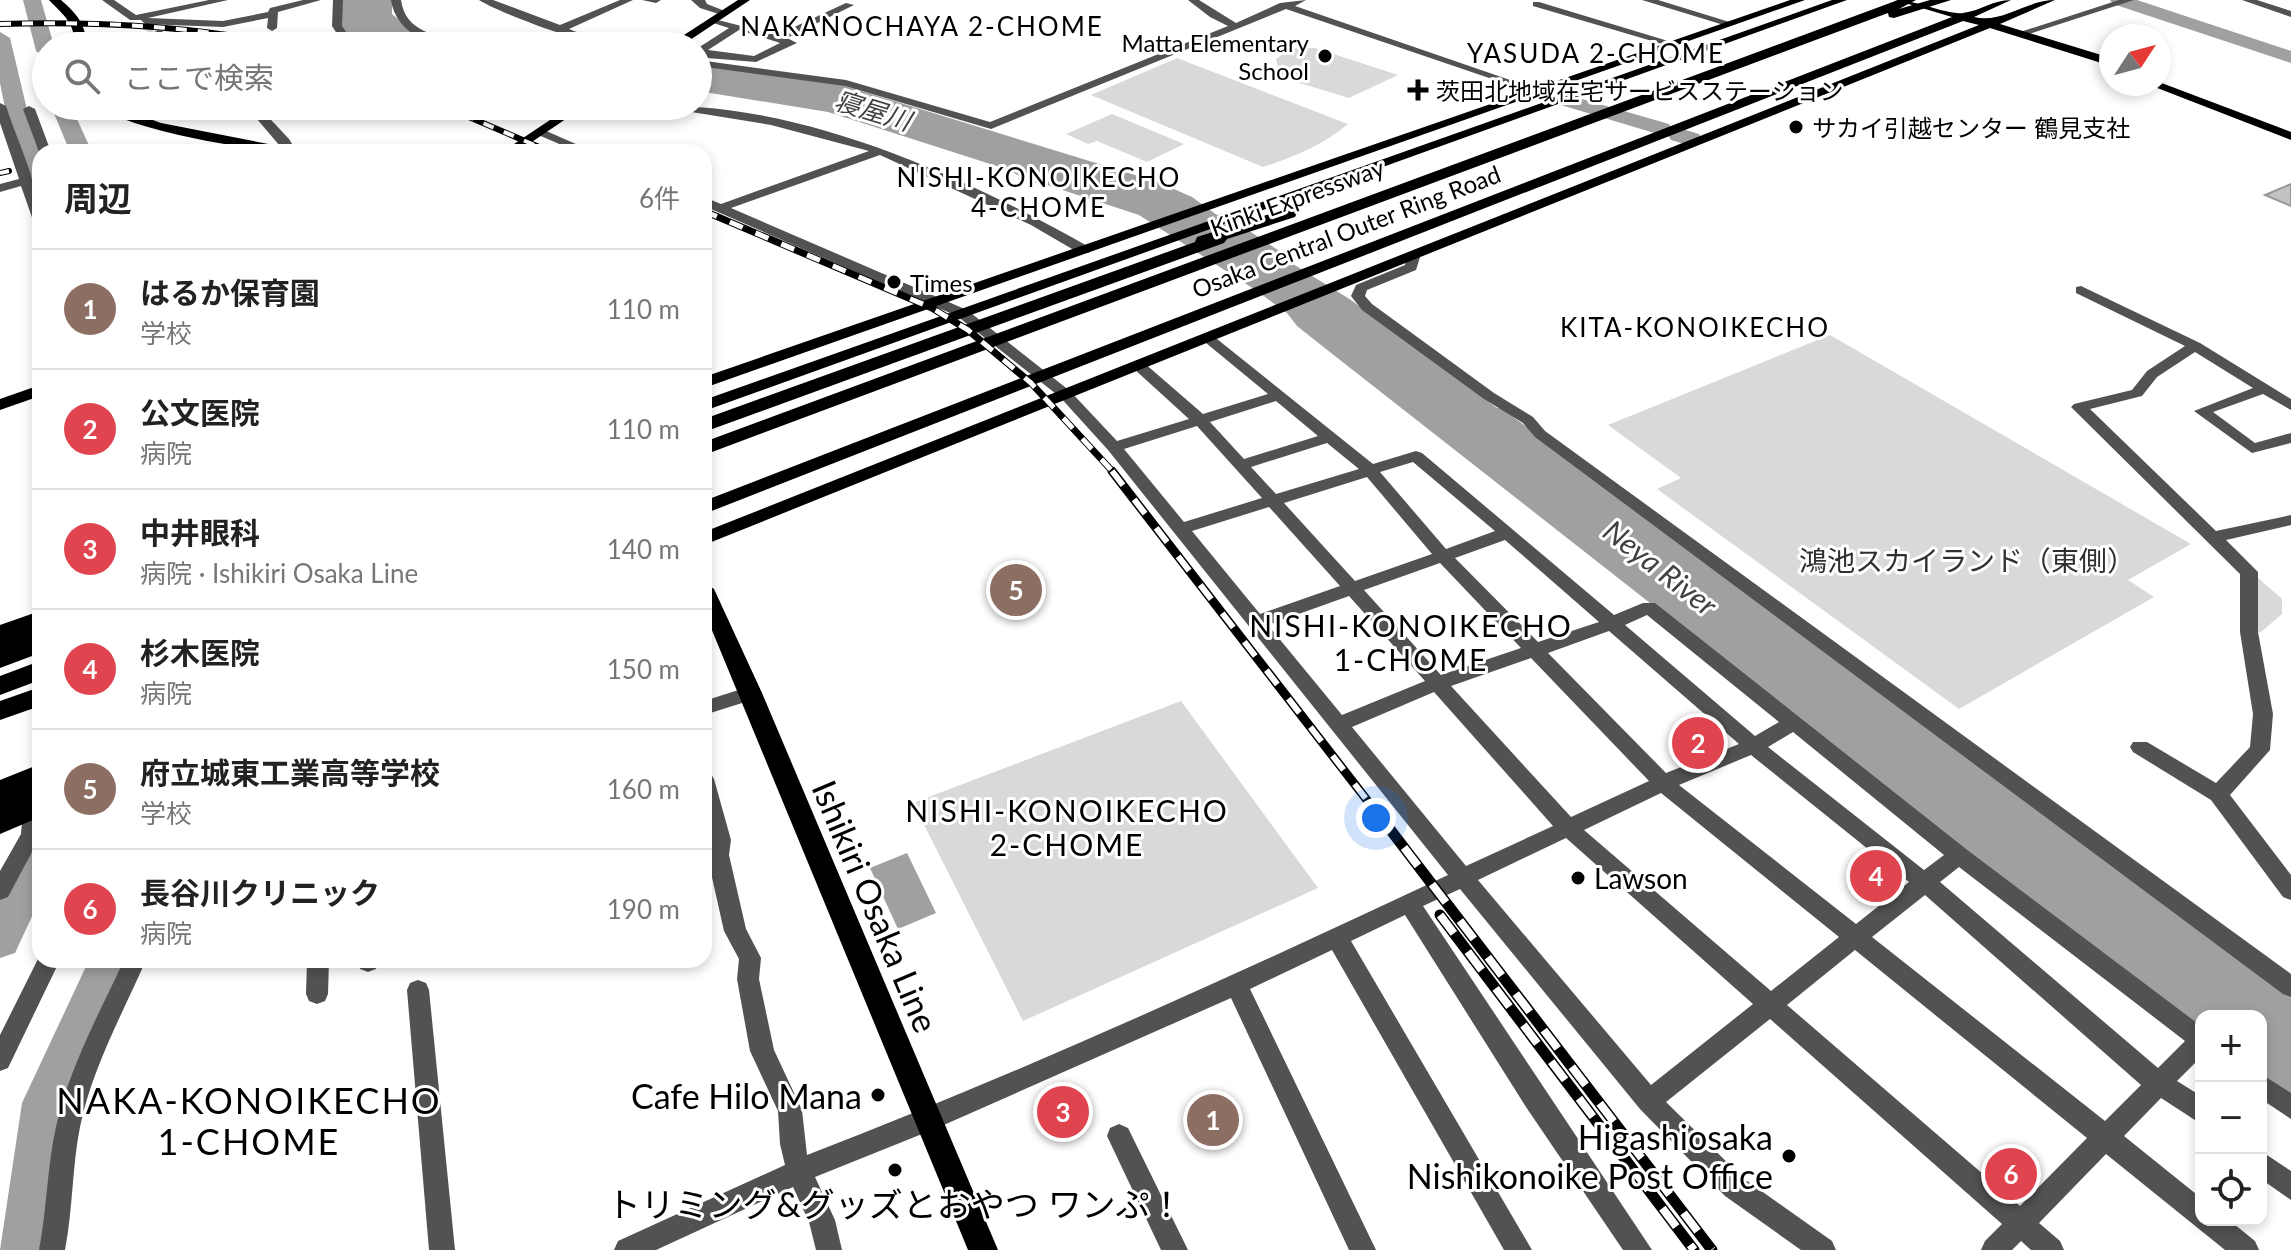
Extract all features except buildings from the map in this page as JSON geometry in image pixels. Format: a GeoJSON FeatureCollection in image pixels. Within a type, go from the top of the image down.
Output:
{"type":"FeatureCollection","features":[{"type":"Feature","properties":{"kind":"highway","name":"Kinki Expressway"},"geometry":{"type":"LineString","coordinates":[[712,423],[1874,0]]}},
{"type":"Feature","properties":{"kind":"highway","name":"Kinki Expressway"},"geometry":{"type":"LineString","coordinates":[[712,446],[1910,0]]}},
{"type":"Feature","properties":{"kind":"highway"},"geometry":{"type":"LineString","coordinates":[[1691,81],[1945,0]]}},
{"type":"Feature","properties":{"kind":"highway"},"geometry":{"type":"LineString","coordinates":[[712,405],[1289,213]]}},
{"type":"Feature","properties":{"kind":"highway"},"geometry":{"type":"LineString","coordinates":[[712,462],[959,354]]}},
{"type":"Feature","properties":{"kind":"highway"},"geometry":{"type":"LineString","coordinates":[[0,645],[32,633]]}},
{"type":"Feature","properties":{"kind":"highway"},"geometry":{"type":"LineString","coordinates":[[0,686],[32,673]]}},
{"type":"Feature","properties":{"kind":"highway"},"geometry":{"type":"LineString","coordinates":[[0,711],[32,699]]}},
{"type":"Feature","properties":{"kind":"highway"},"geometry":{"type":"LineString","coordinates":[[0,808],[32,800]]}},
{"type":"Feature","properties":{"kind":"main road"},"geometry":{"type":"LineString","coordinates":[[54,0],[68,11],[81,32]]}},
{"type":"Feature","properties":{"kind":"main road"},"geometry":{"type":"LineString","coordinates":[[695,32],[745,0]]}},
{"type":"Feature","properties":{"kind":"main road","name":"Osaka Central Outer Ring Road"},"geometry":{"type":"LineString","coordinates":[[712,405],[1511,118],[1800,3],[1842,0]]}},
{"type":"Feature","properties":{"kind":"main road"},"geometry":{"type":"LineString","coordinates":[[1900,0],[2099,61]]}},
{"type":"Feature","properties":{"kind":"main road","name":"Osaka Central Outer Ring Road"},"geometry":{"type":"LineString","coordinates":[[712,505],[2006,0]]}},
{"type":"Feature","properties":{"kind":"main road"},"geometry":{"type":"LineString","coordinates":[[712,536],[2050,0]]}},
{"type":"Feature","properties":{"kind":"main road"},"geometry":{"type":"LineString","coordinates":[[712,380],[1537,91],[1800,3]]}},
{"type":"Feature","properties":{"kind":"main road"},"geometry":{"type":"LineString","coordinates":[[1985,25],[2022,33],[2099,61]]}},
{"type":"Feature","properties":{"kind":"main road"},"geometry":{"type":"LineString","coordinates":[[1341,159],[1419,145],[1511,118],[1673,44]]}},
{"type":"Feature","properties":{"kind":"main road"},"geometry":{"type":"LineString","coordinates":[[2171,85],[2291,130]]}},
{"type":"Feature","properties":{"kind":"main road"},"geometry":{"type":"LineString","coordinates":[[2171,91],[2291,136]]}},
{"type":"Feature","properties":{"kind":"main road"},"geometry":{"type":"LineString","coordinates":[[1675,131],[1800,100]]}},
{"type":"Feature","properties":{"kind":"main road"},"geometry":{"type":"LineString","coordinates":[[142,120],[249,144]]}},
{"type":"Feature","properties":{"kind":"main road"},"geometry":{"type":"LineString","coordinates":[[521,144],[558,120]]}},
{"type":"Feature","properties":{"kind":"main road"},"geometry":{"type":"LineString","coordinates":[[1395,262],[1415,248],[1505,209],[1564,174]]}},
{"type":"Feature","properties":{"kind":"main road"},"geometry":{"type":"LineString","coordinates":[[0,405],[32,393]]}},
{"type":"Feature","properties":{"kind":"main road","name":"Ishikiri Osaka Line"},"geometry":{"type":"LineString","coordinates":[[712,607],[751,693],[983,1250]]}},
{"type":"Feature","properties":{"kind":"main road"},"geometry":{"type":"LineString","coordinates":[[0,632],[32,621]]}},
{"type":"Feature","properties":{"kind":"main road"},"geometry":{"type":"LineString","coordinates":[[0,661],[32,648]]}},
{"type":"Feature","properties":{"kind":"main road"},"geometry":{"type":"LineString","coordinates":[[0,789],[32,776]]}},
{"type":"Feature","properties":{"kind":"main road"},"geometry":{"type":"LineString","coordinates":[[0,825],[32,803]]}},
{"type":"Feature","properties":{"kind":"street"},"geometry":{"type":"LineString","coordinates":[[107,0],[134,18],[171,23],[223,24],[273,14]]}},
{"type":"Feature","properties":{"kind":"street"},"geometry":{"type":"LineString","coordinates":[[121,0],[144,20]]}},
{"type":"Feature","properties":{"kind":"street"},"geometry":{"type":"LineString","coordinates":[[144,20],[223,0]]}},
{"type":"Feature","properties":{"kind":"street"},"geometry":{"type":"LineString","coordinates":[[171,23],[282,0]]}},
{"type":"Feature","properties":{"kind":"street"},"geometry":{"type":"LineString","coordinates":[[272,28],[273,10],[316,0]]}},
{"type":"Feature","properties":{"kind":"street"},"geometry":{"type":"LineString","coordinates":[[338,0],[336,25],[340,32]]}},
{"type":"Feature","properties":{"kind":"street"},"geometry":{"type":"LineString","coordinates":[[396,0],[398,14],[408,27],[420,32]]}},
{"type":"Feature","properties":{"kind":"street"},"geometry":{"type":"LineString","coordinates":[[484,0],[563,32]]}},
{"type":"Feature","properties":{"kind":"street"},"geometry":{"type":"LineString","coordinates":[[499,6],[513,0]]}},
{"type":"Feature","properties":{"kind":"street"},"geometry":{"type":"LineString","coordinates":[[557,30],[628,0]]}},
{"type":"Feature","properties":{"kind":"street"},"geometry":{"type":"LineString","coordinates":[[647,0],[656,0]]}},
{"type":"Feature","properties":{"kind":"street"},"geometry":{"type":"LineString","coordinates":[[696,0],[703,6],[725,13]]}},
{"type":"Feature","properties":{"kind":"street"},"geometry":{"type":"LineString","coordinates":[[1193,0],[1235,26]]}},
{"type":"Feature","properties":{"kind":"street"},"geometry":{"type":"LineString","coordinates":[[1269,0],[1537,91]]}},
{"type":"Feature","properties":{"kind":"street"},"geometry":{"type":"LineString","coordinates":[[712,65],[853,85],[991,126],[1301,0]]}},
{"type":"Feature","properties":{"kind":"street"},"geometry":{"type":"LineString","coordinates":[[1647,0],[1731,24]]}},
{"type":"Feature","properties":{"kind":"street"},"geometry":{"type":"LineString","coordinates":[[2247,0],[2291,14]]}},
{"type":"Feature","properties":{"kind":"street"},"geometry":{"type":"LineString","coordinates":[[2022,33],[2123,2]]}},
{"type":"Feature","properties":{"kind":"street"},"geometry":{"type":"LineString","coordinates":[[1536,4],[1673,44]]}},
{"type":"Feature","properties":{"kind":"street"},"geometry":{"type":"LineString","coordinates":[[712,55],[756,59],[849,5]]}},
{"type":"Feature","properties":{"kind":"street"},"geometry":{"type":"LineString","coordinates":[[714,20],[788,42]]}},
{"type":"Feature","properties":{"kind":"street"},"geometry":{"type":"LineString","coordinates":[[712,43],[737,27]]}},
{"type":"Feature","properties":{"kind":"street"},"geometry":{"type":"LineString","coordinates":[[0,106],[29,164],[27,181],[32,197]]}},
{"type":"Feature","properties":{"kind":"street"},"geometry":{"type":"LineString","coordinates":[[29,109],[32,117]]}},
{"type":"Feature","properties":{"kind":"street"},"geometry":{"type":"LineString","coordinates":[[712,113],[816,132],[878,152],[1035,222],[1084,250]]}},
{"type":"Feature","properties":{"kind":"street"},"geometry":{"type":"LineString","coordinates":[[33,120],[42,144]]}},
{"type":"Feature","properties":{"kind":"street"},"geometry":{"type":"LineString","coordinates":[[265,120],[286,144]]}},
{"type":"Feature","properties":{"kind":"street"},"geometry":{"type":"LineString","coordinates":[[540,132],[569,144]]}},
{"type":"Feature","properties":{"kind":"street"},"geometry":{"type":"LineString","coordinates":[[720,208],[878,152]]}},
{"type":"Feature","properties":{"kind":"street"},"geometry":{"type":"LineString","coordinates":[[0,188],[27,181]]}},
{"type":"Feature","properties":{"kind":"street"},"geometry":{"type":"LineString","coordinates":[[712,204],[962,313],[1065,394],[1114,447],[1649,1101],[1734,1187],[1823,1250]]}},
{"type":"Feature","properties":{"kind":"street"},"geometry":{"type":"LineString","coordinates":[[1414,254],[1411,267],[1361,288],[1358,296],[1367,307],[1489,396],[1528,420],[1540,434],[2291,987]]}},
{"type":"Feature","properties":{"kind":"street"},"geometry":{"type":"LineString","coordinates":[[2081,290],[2195,346],[2291,405]]}},
{"type":"Feature","properties":{"kind":"street"},"geometry":{"type":"LineString","coordinates":[[1207,338],[1369,469],[1442,555],[1663,783],[2195,1209]]}},
{"type":"Feature","properties":{"kind":"street"},"geometry":{"type":"LineString","coordinates":[[2195,346],[2152,374],[2137,393],[2079,407],[2249,572],[2249,632],[2263,714],[2260,750],[2218,794]]}},
{"type":"Feature","properties":{"kind":"street"},"geometry":{"type":"LineString","coordinates":[[1138,365],[1201,421],[1568,828],[2051,1250]]}},
{"type":"Feature","properties":{"kind":"street"},"geometry":{"type":"LineString","coordinates":[[2266,388],[2202,411],[2252,448],[2291,438]]}},
{"type":"Feature","properties":{"kind":"street"},"geometry":{"type":"LineString","coordinates":[[1114,447],[1278,396]]}},
{"type":"Feature","properties":{"kind":"street"},"geometry":{"type":"LineString","coordinates":[[1240,465],[1330,437]]}},
{"type":"Feature","properties":{"kind":"street"},"geometry":{"type":"LineString","coordinates":[[1181,529],[1416,456],[1801,786],[1923,882],[2158,1084],[2184,1097],[2195,1107]]}},
{"type":"Feature","properties":{"kind":"street"},"geometry":{"type":"LineString","coordinates":[[2213,537],[2291,520]]}},
{"type":"Feature","properties":{"kind":"street"},"geometry":{"type":"LineString","coordinates":[[1257,622],[1507,533]]}},
{"type":"Feature","properties":{"kind":"street"},"geometry":{"type":"LineString","coordinates":[[1341,723],[1436,684],[1611,624],[1649,607],[1959,855],[2195,1036]]}},
{"type":"Feature","properties":{"kind":"street"},"geometry":{"type":"LineString","coordinates":[[712,705],[751,693]]}},
{"type":"Feature","properties":{"kind":"street"},"geometry":{"type":"LineString","coordinates":[[627,1250],[799,1171],[928,1120],[1236,985],[1663,783],[1755,745],[1795,722]]}},
{"type":"Feature","properties":{"kind":"street"},"geometry":{"type":"LineString","coordinates":[[2140,747],[2218,794],[2291,891]]}},
{"type":"Feature","properties":{"kind":"street"},"geometry":{"type":"LineString","coordinates":[[712,808],[721,840],[718,855],[735,931],[750,958],[748,979],[762,1051],[790,1110],[792,1144],[799,1171],[822,1220],[829,1250]]}},
{"type":"Feature","properties":{"kind":"street"},"geometry":{"type":"LineString","coordinates":[[0,891],[32,829]]}},
{"type":"Feature","properties":{"kind":"street"},"geometry":{"type":"LineString","coordinates":[[1649,1101],[1959,855]]}},
{"type":"Feature","properties":{"kind":"street"},"geometry":{"type":"LineString","coordinates":[[1410,904],[1535,1099],[1639,1250]]}},
{"type":"Feature","properties":{"kind":"street"},"geometry":{"type":"LineString","coordinates":[[1337,938],[1519,1250]]}},
{"type":"Feature","properties":{"kind":"street"},"geometry":{"type":"LineString","coordinates":[[2263,968],[2275,966],[2291,971]]}},
{"type":"Feature","properties":{"kind":"street"},"geometry":{"type":"LineString","coordinates":[[0,1060],[45,968]]}},
{"type":"Feature","properties":{"kind":"street"},"geometry":{"type":"LineString","coordinates":[[52,1250],[68,1128],[76,1096],[132,968]]}},
{"type":"Feature","properties":{"kind":"street"},"geometry":{"type":"LineString","coordinates":[[317,994],[318,968]]}},
{"type":"Feature","properties":{"kind":"street"},"geometry":{"type":"LineString","coordinates":[[1236,985],[1363,1250]]}},
{"type":"Feature","properties":{"kind":"street"},"geometry":{"type":"LineString","coordinates":[[418,990],[442,1250]]}},
{"type":"Feature","properties":{"kind":"street"},"geometry":{"type":"LineString","coordinates":[[1994,1250],[2195,1047]]}},
{"type":"Feature","properties":{"kind":"street"},"geometry":{"type":"LineString","coordinates":[[2267,1089],[2291,1107]]}},
{"type":"Feature","properties":{"kind":"street"},"geometry":{"type":"LineString","coordinates":[[1119,1136],[1175,1250]]}},
{"type":"Feature","properties":{"kind":"street"},"geometry":{"type":"LineString","coordinates":[[2267,1168],[2291,1187]]}},
{"type":"Feature","properties":{"kind":"street"},"geometry":{"type":"LineString","coordinates":[[2216,1226],[2246,1250]]}},
{"type":"Feature","properties":{"kind":"green space"},"geometry":{"type":"Polygon","coordinates":[[[1292,48],[1315,48],[1398,75],[1349,98],[1280,77],[1276,59],[1292,48]]]}},
{"type":"Feature","properties":{"kind":"green space"},"geometry":{"type":"Polygon","coordinates":[[[1177,58],[1348,124],[1308,150],[1263,167],[1091,95],[1177,58]]]}},
{"type":"Feature","properties":{"kind":"green space"},"geometry":{"type":"Polygon","coordinates":[[[1112,114],[1184,144],[1147,162],[1097,141],[1088,144],[1066,134],[1112,114]]]}},
{"type":"Feature","properties":{"kind":"green space","name":"鴻池スカイランド（東側）"},"geometry":{"type":"Polygon","coordinates":[[[1830,335],[2191,544],[2128,580],[2154,597],[1959,709],[1657,489],[1681,478],[1608,425],[1830,335]]]}},
{"type":"Feature","properties":{"kind":"green space"},"geometry":{"type":"Polygon","coordinates":[[[2256,576],[2282,599],[2282,614],[2261,632],[2252,632],[2256,576]]]}},
{"type":"Feature","properties":{"kind":"green space"},"geometry":{"type":"Polygon","coordinates":[[[1181,701],[1318,888],[1023,1021],[913,803],[1181,701]]]}},
{"type":"Feature","properties":{"kind":"water"},"geometry":{"type":"Polygon","coordinates":[[[341,0],[392,0],[392,14],[414,32],[344,32],[341,0]]]}},
{"type":"Feature","properties":{"kind":"water"},"geometry":{"type":"Polygon","coordinates":[[[712,67],[842,85],[1158,182],[1192,197],[1217,215],[1222,213],[1296,262],[1293,264],[1351,300],[1501,408],[2291,995],[2291,1101],[2267,1083],[2267,1010],[2195,1010],[2195,1030],[1326,349],[1297,326],[1287,313],[1254,289],[1139,215],[1044,184],[1018,180],[1019,176],[1009,170],[828,112],[712,93],[712,67]]]}},
{"type":"Feature","properties":{"kind":"water"},"geometry":{"type":"Polygon","coordinates":[[[907,853],[936,913],[898,929],[870,868],[907,853]]]}},
{"type":"Feature","properties":{"kind":"waterway"},"geometry":{"type":"LineString","coordinates":[[32,0],[41,32]]}},
{"type":"Feature","properties":{"kind":"waterway"},"geometry":{"type":"LineString","coordinates":[[2119,0],[2291,57]]}},
{"type":"Feature","properties":{"kind":"waterway"},"geometry":{"type":"LineString","coordinates":[[0,38],[18,118],[32,153]]}},
{"type":"Feature","properties":{"kind":"waterway"},"geometry":{"type":"LineString","coordinates":[[1568,101],[1661,129]]}},
{"type":"Feature","properties":{"kind":"waterway"},"geometry":{"type":"LineString","coordinates":[[67,120],[78,144]]}},
{"type":"Feature","properties":{"kind":"waterway"},"geometry":{"type":"LineString","coordinates":[[1679,135],[1691,139]]}},
{"type":"Feature","properties":{"kind":"waterway"},"geometry":{"type":"LineString","coordinates":[[0,940],[32,874]]}},
{"type":"Feature","properties":{"kind":"waterway"},"geometry":{"type":"LineString","coordinates":[[24,1250],[45,1103],[106,968]]}},
{"type":"Feature","properties":{"kind":"tunnel"},"geometry":{"type":"LineString","coordinates":[[146,23],[157,32]]}},
{"type":"Feature","properties":{"kind":"railway"},"geometry":{"type":"LineString","coordinates":[[0,24],[73,23],[201,32]]}},
{"type":"Feature","properties":{"kind":"railway"},"geometry":{"type":"LineString","coordinates":[[476,120],[532,144]]}},
{"type":"Feature","properties":{"kind":"railway"},"geometry":{"type":"LineString","coordinates":[[0,173],[9,171]]}},
{"type":"Feature","properties":{"kind":"railway"},"geometry":{"type":"LineString","coordinates":[[712,214],[932,308],[968,330],[1031,383],[1114,473]]}},
{"type":"Feature","properties":{"kind":"railway"},"geometry":{"type":"LineString","coordinates":[[1112,471],[1377,813]]}},
{"type":"Feature","properties":{"kind":"railway"},"geometry":{"type":"LineString","coordinates":[[1376,811],[1712,1250]]}},
{"type":"Feature","properties":{"kind":"railway"},"geometry":{"type":"LineString","coordinates":[[1440,915],[1694,1250]]}},
{"type":"Feature","properties":{"kind":"place","name":"Matta Elementary School"},"geometry":{"type":"Point","coordinates":[1325,56]}},
{"type":"Feature","properties":{"kind":"place","name":"茨田北地域在宅サービスステーション"},"geometry":{"type":"Point","coordinates":[1418,90]}},
{"type":"Feature","properties":{"kind":"place","name":"サカイ引越センター 鶴見支社"},"geometry":{"type":"Point","coordinates":[1796,127]}},
{"type":"Feature","properties":{"kind":"place","name":"Times"},"geometry":{"type":"Point","coordinates":[894,282]}},
{"type":"Feature","properties":{"kind":"place","name":"府立城東工業高等学校"},"geometry":{"type":"Point","coordinates":[1016,590]}},
{"type":"Feature","properties":{"kind":"place","name":"公文医院"},"geometry":{"type":"Point","coordinates":[1698,743]}},
{"type":"Feature","properties":{"kind":"place","name":"杉木医院"},"geometry":{"type":"Point","coordinates":[1876,876]}},
{"type":"Feature","properties":{"kind":"place","name":"Lawson"},"geometry":{"type":"Point","coordinates":[1578,878]}},
{"type":"Feature","properties":{"kind":"place","name":"Cafe Hilo Mana"},"geometry":{"type":"Point","coordinates":[878,1095]}},
{"type":"Feature","properties":{"kind":"place","name":"中井眼科"},"geometry":{"type":"Point","coordinates":[1063,1112]}},
{"type":"Feature","properties":{"kind":"place","name":"はるか保育園"},"geometry":{"type":"Point","coordinates":[1213,1120]}},
{"type":"Feature","properties":{"kind":"place","name":"Higashiosaka Nishikonoike Post Office"},"geometry":{"type":"Point","coordinates":[1789,1156]}},
{"type":"Feature","properties":{"kind":"place","name":"トリミング&グッズとおやつ ワンぷ！"},"geometry":{"type":"Point","coordinates":[895,1170]}},
{"type":"Feature","properties":{"kind":"place","name":"長谷川クリニック"},"geometry":{"type":"Point","coordinates":[2011,1174]}},
{"type":"Feature","properties":{"kind":"district","name":"NAKANOCHAYA 2-CHOME"},"geometry":{"type":"Point","coordinates":[922,26]}},
{"type":"Feature","properties":{"kind":"district","name":"YASUDA 2-CHOME"},"geometry":{"type":"Point","coordinates":[1596,53]}},
{"type":"Feature","properties":{"kind":"district","name":"NISHI-KONOIKECHO 4-CHOME"},"geometry":{"type":"Point","coordinates":[1039,192]}},
{"type":"Feature","properties":{"kind":"district","name":"KITA-KONOIKECHO"},"geometry":{"type":"Point","coordinates":[1695,327]}},
{"type":"Feature","properties":{"kind":"district","name":"NISHI-KONOIKECHO 1-CHOME"},"geometry":{"type":"Point","coordinates":[1411,642]}},
{"type":"Feature","properties":{"kind":"district","name":"NISHI-KONOIKECHO 2-CHOME"},"geometry":{"type":"Point","coordinates":[1067,827]}},
{"type":"Feature","properties":{"kind":"district","name":"NAKA-KONOIKECHO 1-CHOME"},"geometry":{"type":"Point","coordinates":[249,1120]}},
{"type":"Feature","properties":{"kind":"water label","name":"寝屋川"},"geometry":{"type":"Point","coordinates":[873,110]}},
{"type":"Feature","properties":{"kind":"water label","name":"Neya River"},"geometry":{"type":"Point","coordinates":[1661,567]}}]}
